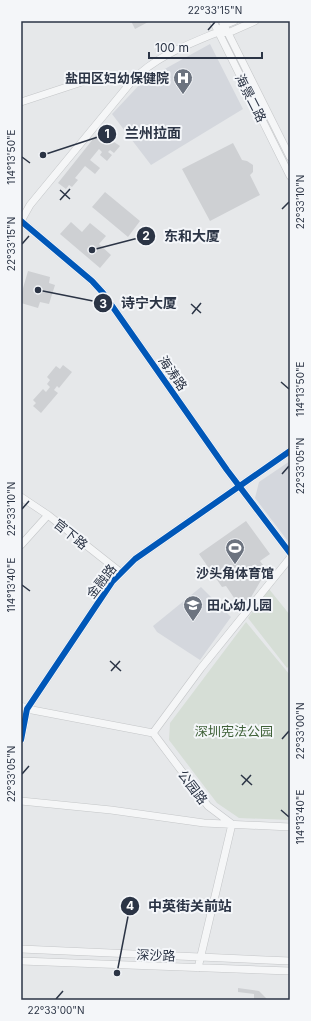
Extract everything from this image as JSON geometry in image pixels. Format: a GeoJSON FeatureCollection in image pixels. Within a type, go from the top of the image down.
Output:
{"type":"FeatureCollection","features":[{"type":"Feature","properties":{"kind":"street","name":"海景二路"},"geometry":{"type":"LineString","coordinates":[[213,21],[290,176]]}},
{"type":"Feature","properties":{"kind":"street"},"geometry":{"type":"LineString","coordinates":[[218,32],[223,23],[234,21]]}},
{"type":"Feature","properties":{"kind":"street"},"geometry":{"type":"LineString","coordinates":[[21,221],[30,205],[142,70],[152,62],[218,32],[228,33],[255,21]]}},
{"type":"Feature","properties":{"kind":"street","name":"海景二路"},"geometry":{"type":"LineString","coordinates":[[223,23],[290,157]]}},
{"type":"Feature","properties":{"kind":"street"},"geometry":{"type":"LineString","coordinates":[[21,102],[82,82]]}},
{"type":"Feature","properties":{"kind":"street","name":"海涛路"},"geometry":{"type":"LineString","coordinates":[[21,221],[92,281],[103,293],[240,486],[290,553]]}},
{"type":"Feature","properties":{"kind":"street","name":"金融路"},"geometry":{"type":"LineString","coordinates":[[21,740],[24,707],[120,572],[135,559],[290,451]]}},
{"type":"Feature","properties":{"kind":"street","name":"官下路"},"geometry":{"type":"LineString","coordinates":[[21,497],[48,515],[120,572]]}},
{"type":"Feature","properties":{"kind":"street"},"geometry":{"type":"LineString","coordinates":[[21,545],[48,515]]}},
{"type":"Feature","properties":{"kind":"street"},"geometry":{"type":"LineString","coordinates":[[24,707],[153,733],[201,668],[290,558]]}},
{"type":"Feature","properties":{"kind":"street","name":"公园路"},"geometry":{"type":"LineString","coordinates":[[153,733],[208,806],[232,824]]}},
{"type":"Feature","properties":{"kind":"street"},"geometry":{"type":"LineString","coordinates":[[21,801],[111,810],[204,823],[290,826]]}},
{"type":"Feature","properties":{"kind":"street"},"geometry":{"type":"LineString","coordinates":[[198,968],[232,824]]}},
{"type":"Feature","properties":{"kind":"street","name":"深沙路"},"geometry":{"type":"LineString","coordinates":[[21,949],[290,961]]}},
{"type":"Feature","properties":{"kind":"street","name":"深沙路"},"geometry":{"type":"LineString","coordinates":[[21,961],[290,971]]}},
{"type":"Feature","properties":{"kind":"shaded area","name":"盐田区妇幼保健院"},"geometry":{"type":"Polygon","coordinates":[[[210,44],[243,109],[151,165],[112,114],[143,81],[210,44]]]}},
{"type":"Feature","properties":{"kind":"shaded area"},"geometry":{"type":"Polygon","coordinates":[[[290,461],[290,544],[255,498],[259,482],[290,461]]]}},
{"type":"Feature","properties":{"kind":"shaded area","name":"田心幼儿园"},"geometry":{"type":"Polygon","coordinates":[[[201,587],[231,617],[200,660],[157,632],[153,626],[201,587]]]}},
{"type":"Feature","properties":{"kind":"green space"},"geometry":{"type":"Polygon","coordinates":[[[269,589],[290,615],[290,665],[287,668],[248,618],[269,589]]]}},
{"type":"Feature","properties":{"kind":"green space","name":"深圳宪法公园"},"geometry":{"type":"Polygon","coordinates":[[[246,622],[290,675],[290,820],[239,818],[217,803],[169,740],[170,723],[246,622]]]}},
{"type":"Feature","properties":{"kind":"building"},"geometry":{"type":"Polygon","coordinates":[[[131,21],[150,21],[135,29],[131,21]]]}},
{"type":"Feature","properties":{"kind":"building"},"geometry":{"type":"Polygon","coordinates":[[[101,129],[110,136],[106,142],[108,144],[111,140],[120,146],[114,153],[110,150],[108,152],[112,155],[107,161],[100,155],[102,152],[99,149],[90,160],[100,168],[95,174],[85,166],[75,178],[78,180],[72,187],[69,185],[66,189],[58,183],[101,129]]]}},
{"type":"Feature","properties":{"kind":"building"},"geometry":{"type":"Polygon","coordinates":[[[233,143],[242,160],[253,165],[253,172],[250,175],[260,195],[210,221],[182,169],[233,143]]]}},
{"type":"Feature","properties":{"kind":"building"},"geometry":{"type":"Polygon","coordinates":[[[105,192],[140,221],[128,237],[92,207],[105,192]]]}},
{"type":"Feature","properties":{"kind":"building"},"geometry":{"type":"Polygon","coordinates":[[[71,222],[82,232],[90,223],[106,236],[99,244],[111,255],[100,268],[60,234],[71,222]]]}},
{"type":"Feature","properties":{"kind":"building"},"geometry":{"type":"Polygon","coordinates":[[[28,271],[50,277],[49,283],[55,285],[49,304],[40,302],[38,308],[21,303],[21,295],[28,271]]]}},
{"type":"Feature","properties":{"kind":"building"},"geometry":{"type":"Polygon","coordinates":[[[63,365],[72,372],[59,388],[57,386],[54,390],[58,393],[41,413],[33,406],[36,403],[33,400],[43,389],[46,392],[50,387],[47,384],[50,380],[47,377],[56,366],[60,369],[63,365]]]}},
{"type":"Feature","properties":{"kind":"building","name":"沙头角体育馆"},"geometry":{"type":"Polygon","coordinates":[[[246,521],[270,554],[260,561],[267,570],[243,611],[226,586],[222,587],[199,554],[246,521]]]}},
{"type":"Feature","properties":{"kind":"building"},"geometry":{"type":"Polygon","coordinates":[[[238,988],[259,991],[268,1000],[254,1000],[254,994],[238,992],[238,988]]]}},
{"type":"Feature","properties":{"kind":"cycle path"},"geometry":{"type":"LineString","coordinates":[[21,221],[92,281],[103,293],[227,470],[290,553]]}},
{"type":"Feature","properties":{"kind":"cycle path"},"geometry":{"type":"LineString","coordinates":[[21,740],[27,709],[112,582],[135,559],[290,451]]}},
{"type":"Feature","properties":{"kind":"place","name":"盐田区妇幼保健院"},"geometry":{"type":"Point","coordinates":[183,95]}},
{"type":"Feature","properties":{"kind":"place","name":"兰州拉面"},"geometry":{"type":"Point","coordinates":[43,155]}},
{"type":"Feature","properties":{"kind":"place","name":"东和大厦"},"geometry":{"type":"Point","coordinates":[92,250]}},
{"type":"Feature","properties":{"kind":"place","name":"诗宁大厦"},"geometry":{"type":"Point","coordinates":[38,290]}},
{"type":"Feature","properties":{"kind":"place","name":"沙头角体育馆"},"geometry":{"type":"Point","coordinates":[235,565]}},
{"type":"Feature","properties":{"kind":"place","name":"田心幼儿园"},"geometry":{"type":"Point","coordinates":[193,622]}},
{"type":"Feature","properties":{"kind":"place","name":"中英街关前站"},"geometry":{"type":"Point","coordinates":[117,973]}}]}
